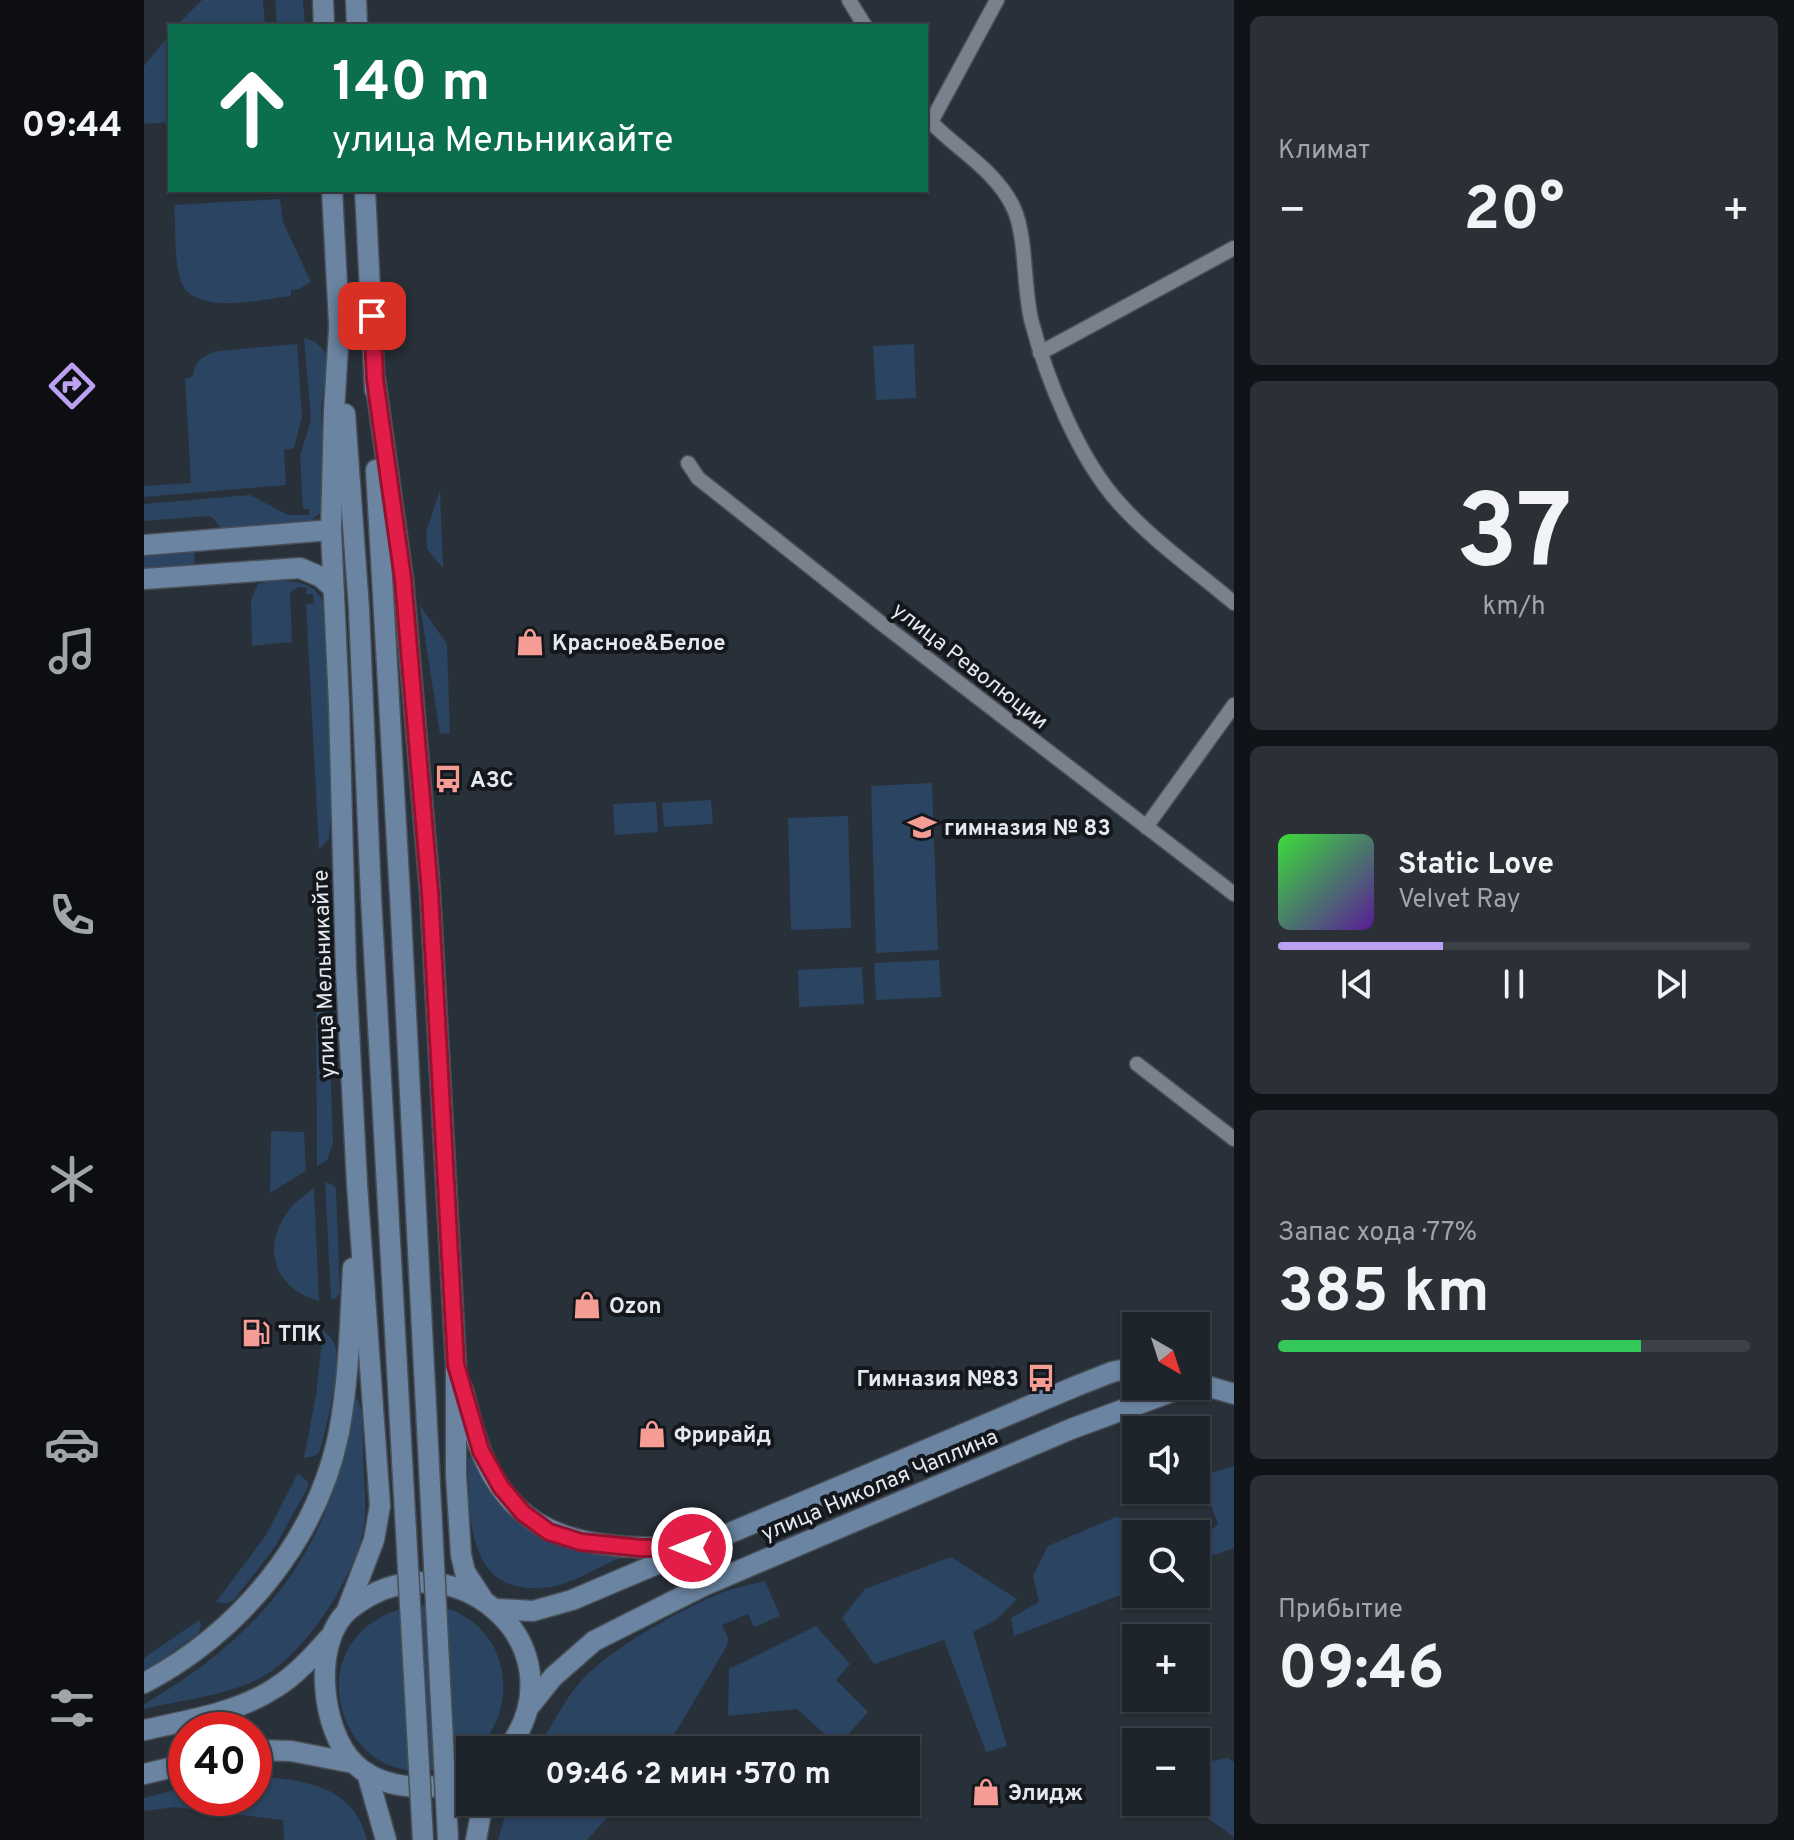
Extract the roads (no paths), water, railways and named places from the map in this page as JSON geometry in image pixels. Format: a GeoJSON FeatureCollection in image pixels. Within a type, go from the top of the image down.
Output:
{"type":"FeatureCollection","features":[{"type":"Feature","properties":{"kind":"main road"},"geometry":{"type":"LineString","coordinates":[[323,0],[324,24]]}},
{"type":"Feature","properties":{"kind":"main road"},"geometry":{"type":"LineString","coordinates":[[356,0],[357,24]]}},
{"type":"Feature","properties":{"kind":"main road","name":"улица Мельникайте"},"geometry":{"type":"LineString","coordinates":[[332,192],[359,609],[371,897],[423,1840]]}},
{"type":"Feature","properties":{"kind":"main road"},"geometry":{"type":"LineString","coordinates":[[365,192],[382,607],[400,896],[448,1840]]}},
{"type":"Feature","properties":{"kind":"main road","name":"улица Мельникайте"},"geometry":{"type":"LineString","coordinates":[[333,1634],[347,1610],[374,1540],[380,1506],[357,1184],[346,971],[331,530],[339,329]]}},
{"type":"Feature","properties":{"kind":"main road"},"geometry":{"type":"LineString","coordinates":[[375,379],[403,579],[429,877],[456,1365],[456,1475],[461,1555],[465,1572],[490,1604],[512,1625],[525,1655],[530,1686],[528,1708],[515,1736]]}},
{"type":"Feature","properties":{"kind":"main road"},"geometry":{"type":"LineString","coordinates":[[144,545],[331,530]]}},
{"type":"Feature","properties":{"kind":"main road"},"geometry":{"type":"LineString","coordinates":[[144,579],[300,568],[321,577],[333,588]]}},
{"type":"Feature","properties":{"kind":"main road"},"geometry":{"type":"LineString","coordinates":[[144,1683],[193,1654],[237,1617],[269,1580],[315,1503],[336,1444],[346,1383],[357,1184]]}},
{"type":"Feature","properties":{"kind":"main road"},"geometry":{"type":"LineString","coordinates":[[456,1365],[481,1451],[501,1487],[523,1513],[549,1532],[581,1542],[641,1548],[692,1548]]}},
{"type":"Feature","properties":{"kind":"main road","name":"улица Николая Чаплина"},"geometry":{"type":"LineString","coordinates":[[490,1604],[533,1611],[572,1600],[1074,1387],[1122,1370]]}},
{"type":"Feature","properties":{"kind":"main road"},"geometry":{"type":"LineString","coordinates":[[1210,1387],[1234,1394]]}},
{"type":"Feature","properties":{"kind":"main road","name":"улица Николая Чаплина"},"geometry":{"type":"LineString","coordinates":[[528,1708],[553,1677],[594,1641],[703,1586],[1071,1429],[1149,1400]]}},
{"type":"Feature","properties":{"kind":"main road"},"geometry":{"type":"LineString","coordinates":[[347,1610],[387,1587],[425,1582],[445,1583],[490,1604]]}},
{"type":"Feature","properties":{"kind":"main road"},"geometry":{"type":"LineString","coordinates":[[144,1730],[228,1710],[258,1698],[285,1682],[333,1634]]}},
{"type":"Feature","properties":{"kind":"main road"},"geometry":{"type":"LineString","coordinates":[[333,1634],[325,1668],[325,1698],[330,1720],[360,1768],[386,1840]]}},
{"type":"Feature","properties":{"kind":"main road"},"geometry":{"type":"LineString","coordinates":[[272,1750],[291,1751],[360,1768],[409,1787],[456,1784]]}},
{"type":"Feature","properties":{"kind":"main road"},"geometry":{"type":"LineString","coordinates":[[144,1774],[168,1768]]}},
{"type":"Feature","properties":{"kind":"main road"},"geometry":{"type":"LineString","coordinates":[[476,1840],[480,1816]]}},
{"type":"Feature","properties":{"kind":"street"},"geometry":{"type":"LineString","coordinates":[[849,0],[864,24]]}},
{"type":"Feature","properties":{"kind":"street"},"geometry":{"type":"LineString","coordinates":[[997,0],[928,120],[1001,187],[1015,210],[1027,307],[1040,353],[1056,394],[1102,482],[1139,523],[1234,603]]}},
{"type":"Feature","properties":{"kind":"street"},"geometry":{"type":"LineString","coordinates":[[1040,353],[1234,248]]}},
{"type":"Feature","properties":{"kind":"street","name":"улица Революции"},"geometry":{"type":"LineString","coordinates":[[688,463],[698,478],[820,575],[1234,894]]}},
{"type":"Feature","properties":{"kind":"street"},"geometry":{"type":"LineString","coordinates":[[1146,827],[1234,705]]}},
{"type":"Feature","properties":{"kind":"street"},"geometry":{"type":"LineString","coordinates":[[1137,1064],[1234,1139]]}},
{"type":"Feature","properties":{"kind":"place","name":"Красное&Белое"},"geometry":{"type":"Point","coordinates":[530,642]}},
{"type":"Feature","properties":{"kind":"place","name":"АЗС"},"geometry":{"type":"Point","coordinates":[448,779]}},
{"type":"Feature","properties":{"kind":"place","name":"гимназия № 83"},"geometry":{"type":"Point","coordinates":[922,827]}},
{"type":"Feature","properties":{"kind":"place","name":"Ozon"},"geometry":{"type":"Point","coordinates":[587,1305]}},
{"type":"Feature","properties":{"kind":"place","name":"ТПК"},"geometry":{"type":"Point","coordinates":[256,1333]}},
{"type":"Feature","properties":{"kind":"place","name":"Гимназия №83"},"geometry":{"type":"Point","coordinates":[1041,1378]}},
{"type":"Feature","properties":{"kind":"place","name":"Фрирайд"},"geometry":{"type":"Point","coordinates":[652,1434]}},
{"type":"Feature","properties":{"kind":"place","name":"Элидж"},"geometry":{"type":"Point","coordinates":[986,1792]}}]}
